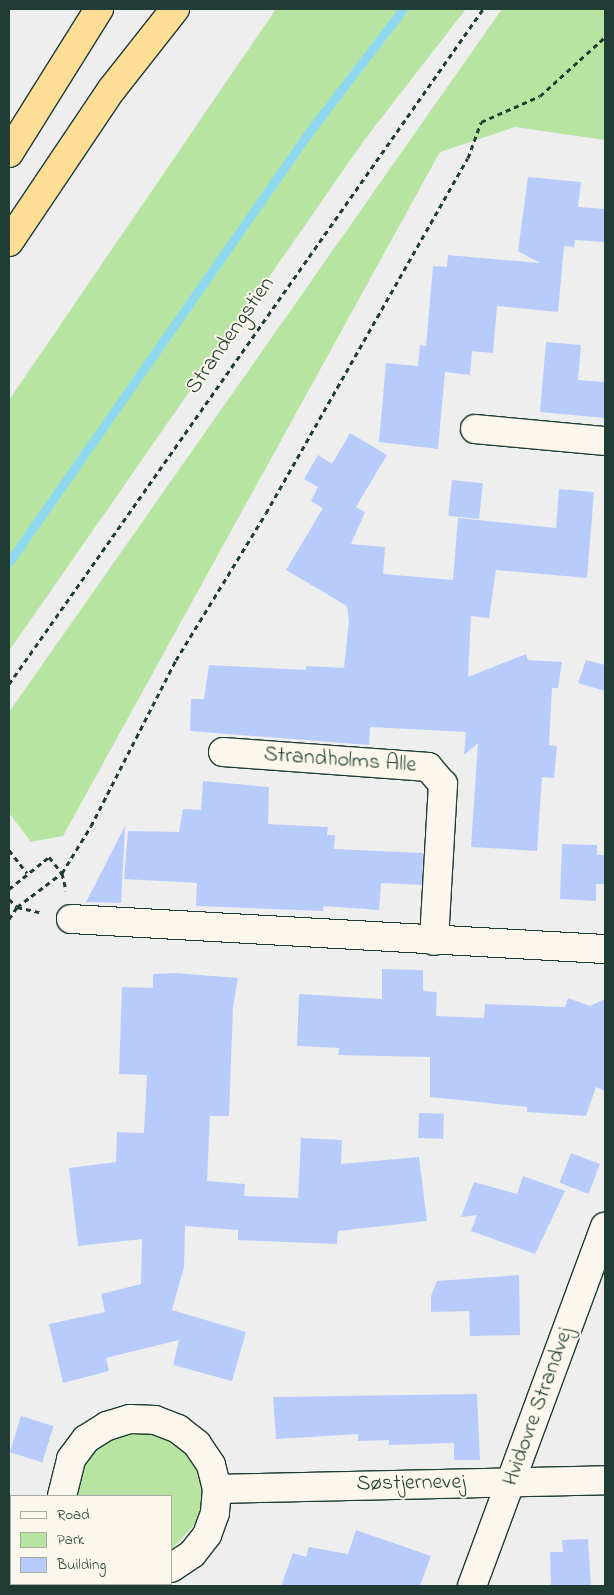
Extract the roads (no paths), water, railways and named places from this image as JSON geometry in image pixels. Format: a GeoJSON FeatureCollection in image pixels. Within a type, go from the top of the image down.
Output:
{"type":"FeatureCollection","features":[{"type":"Feature","properties":{"kind":"highway"},"geometry":{"type":"LineString","coordinates":[[9,154],[99,9]]}},
{"type":"Feature","properties":{"kind":"highway"},"geometry":{"type":"LineString","coordinates":[[9,242],[112,89],[175,9]]}},
{"type":"Feature","properties":{"kind":"street"},"geometry":{"type":"LineString","coordinates":[[475,429],[605,441]]}},
{"type":"Feature","properties":{"kind":"street","name":"Strandholms Alle"},"geometry":{"type":"LineString","coordinates":[[223,752],[428,767],[443,784],[434,941]]}},
{"type":"Feature","properties":{"kind":"street"},"geometry":{"type":"LineString","coordinates":[[71,919],[434,941],[605,949]]}},
{"type":"Feature","properties":{"kind":"street","name":"Hvidovre Strandvej"},"geometry":{"type":"LineString","coordinates":[[472,1586],[605,1227]]}},
{"type":"Feature","properties":{"kind":"street"},"geometry":{"type":"LineString","coordinates":[[62,1495],[70,1459],[86,1440],[106,1426],[130,1419],[155,1420],[178,1429],[197,1444],[211,1465],[217,1489],[215,1513],[207,1535],[192,1554],[172,1567]]}},
{"type":"Feature","properties":{"kind":"street","name":"Søstjernevej"},"geometry":{"type":"LineString","coordinates":[[217,1489],[605,1480]]}},
{"type":"Feature","properties":{"kind":"waterway"},"geometry":{"type":"LineString","coordinates":[[9,562],[307,135],[403,9]]}}]}
